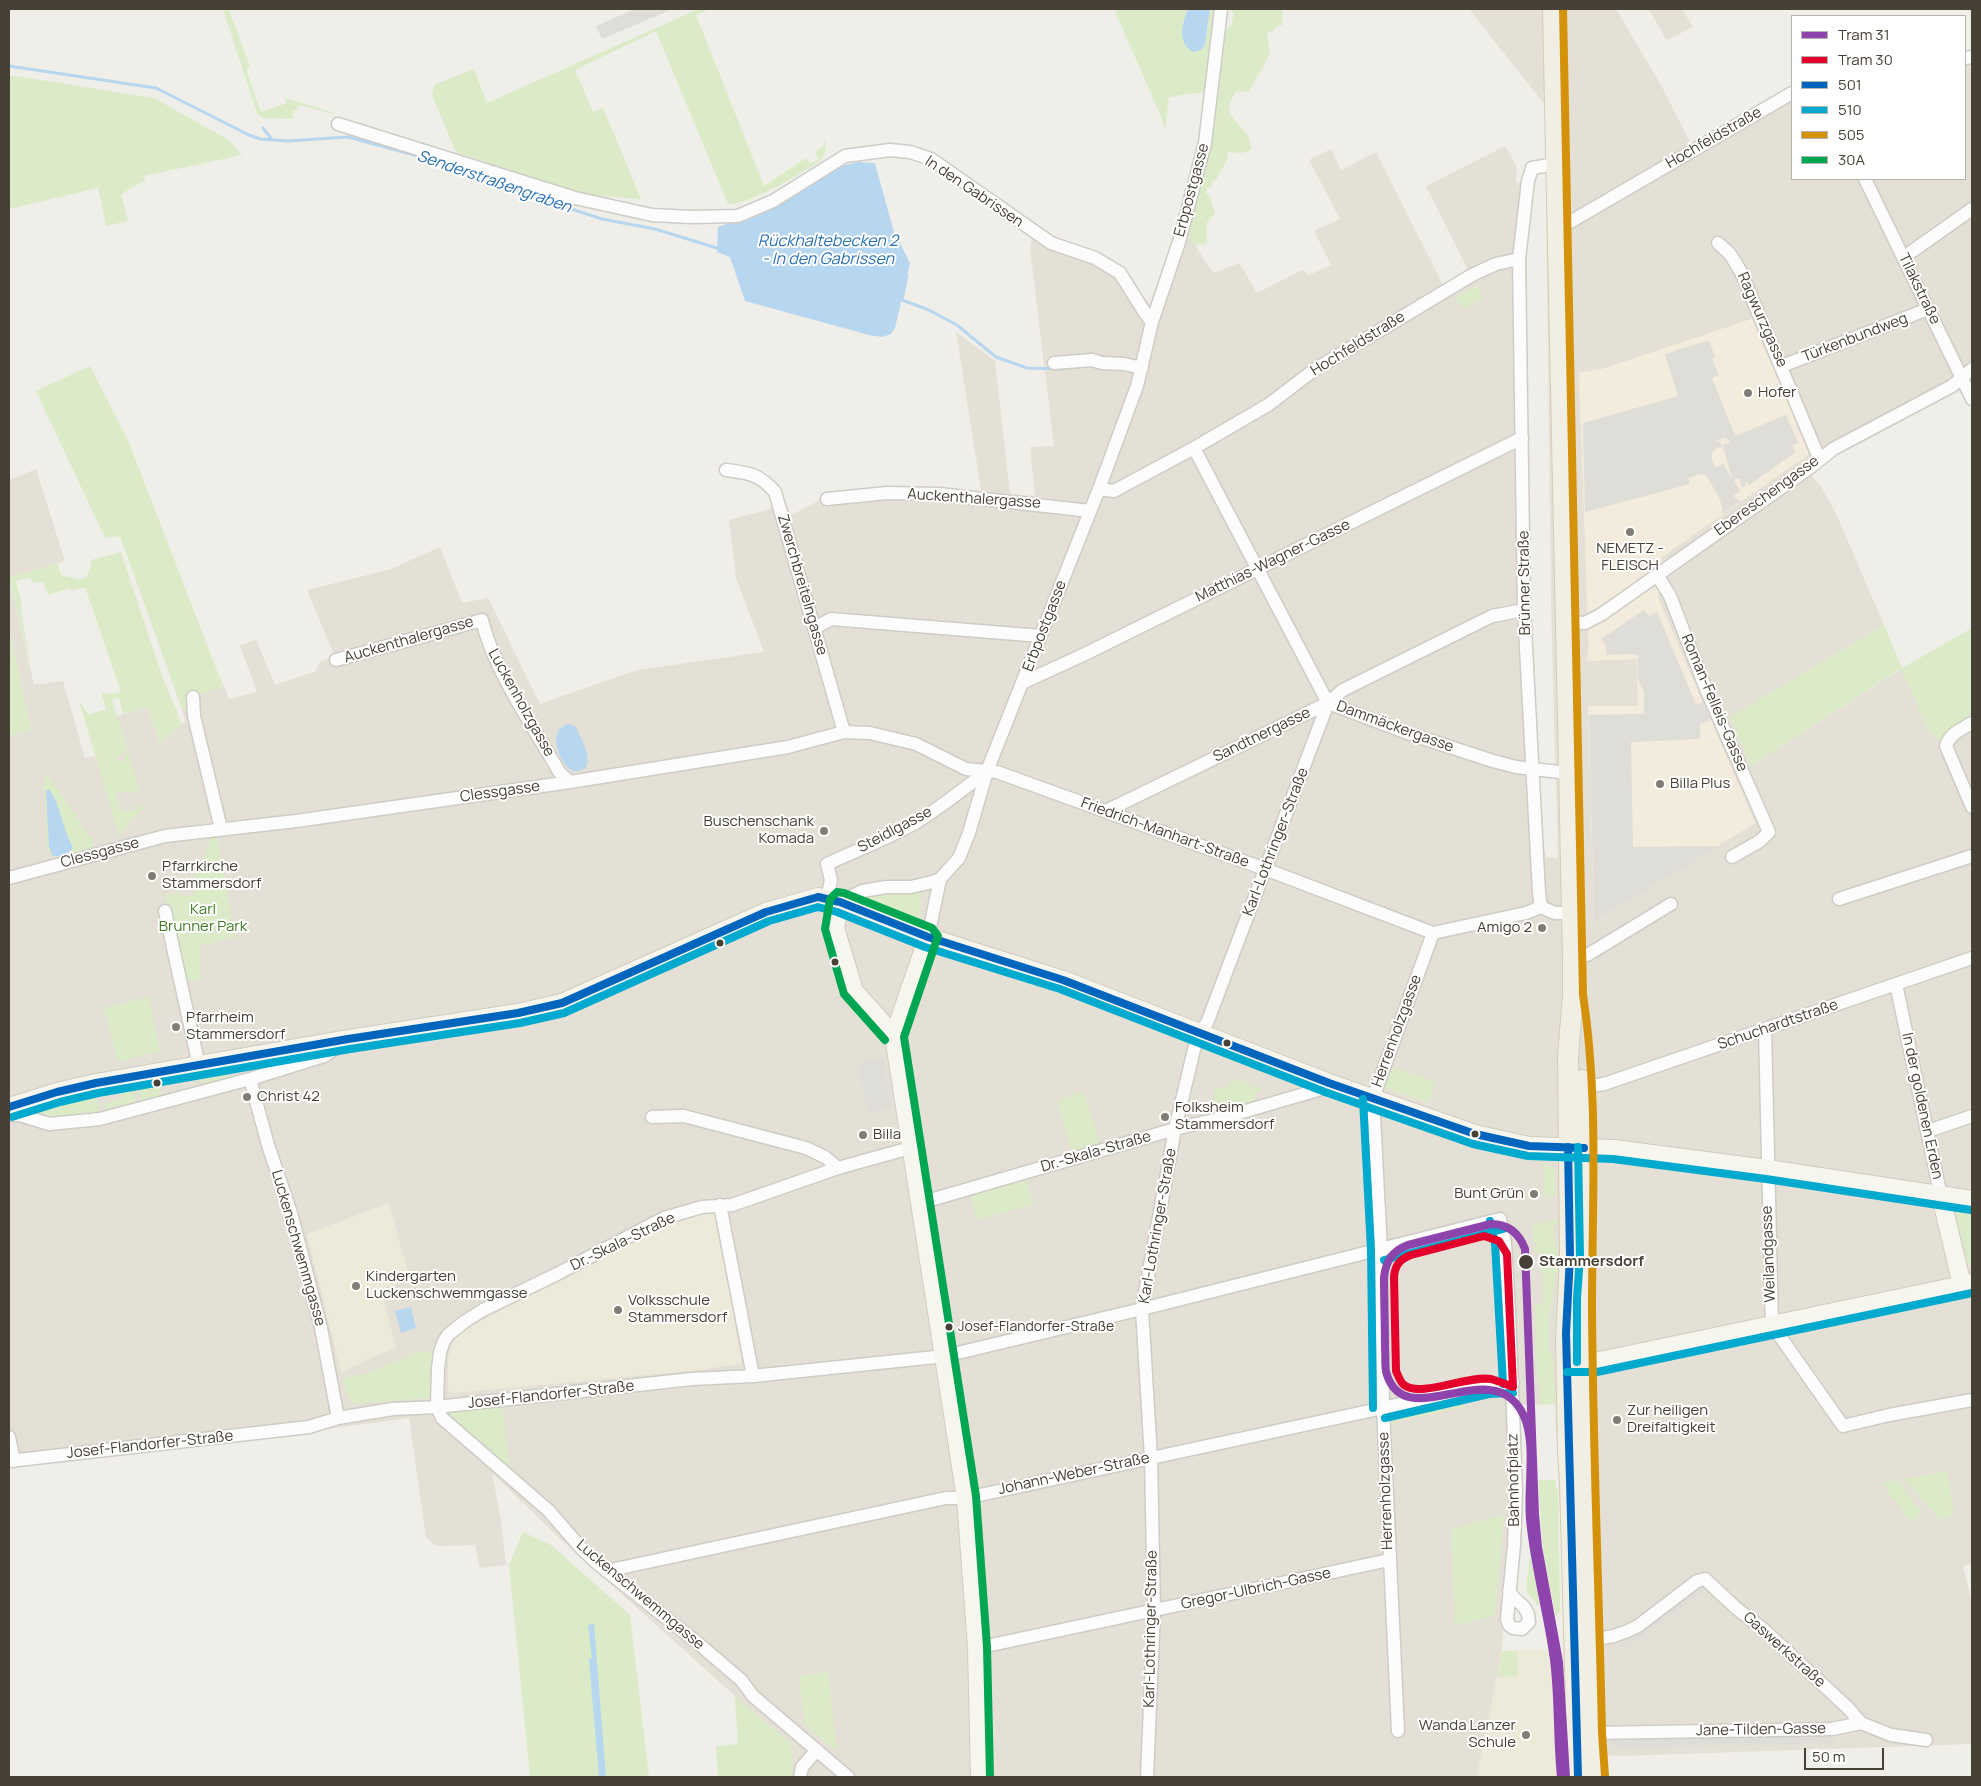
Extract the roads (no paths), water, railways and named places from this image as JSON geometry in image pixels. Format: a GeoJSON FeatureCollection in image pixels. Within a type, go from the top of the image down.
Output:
{"type":"FeatureCollection","features":[{"type":"Feature","properties":{"kind":"main road"},"geometry":{"type":"LineString","coordinates":[[1552,9],[1568,773],[1574,959],[1568,1056],[1576,1147]]}},
{"type":"Feature","properties":{"kind":"main road"},"geometry":{"type":"LineString","coordinates":[[9,1107],[96,1083],[348,1039],[518,1014],[562,1003],[766,912],[818,897],[833,900],[928,937],[1062,980],[1330,1083],[1475,1134],[1529,1146],[1614,1149],[1767,1169],[1972,1200]]}},
{"type":"Feature","properties":{"kind":"main road"},"geometry":{"type":"LineString","coordinates":[[833,900],[835,928],[854,991],[894,1036]]}},
{"type":"Feature","properties":{"kind":"main road"},"geometry":{"type":"LineString","coordinates":[[928,937],[894,1036],[966,1498],[977,1648],[980,1777]]}},
{"type":"Feature","properties":{"kind":"main road"},"geometry":{"type":"LineString","coordinates":[[1573,996],[1581,1055],[1582,1086],[1576,1147],[1567,1298],[1575,1362],[1582,1639],[1578,1777]]}},
{"type":"Feature","properties":{"kind":"main road","name":"In der goldenen Erden"},"geometry":{"type":"LineString","coordinates":[[1942,1196],[1967,1284]]}},
{"type":"Feature","properties":{"kind":"main road"},"geometry":{"type":"LineString","coordinates":[[1575,1362],[1595,1362],[1967,1284]]}},
{"type":"Feature","properties":{"kind":"main road"},"geometry":{"type":"LineString","coordinates":[[1582,1639],[1595,1777]]}},
{"type":"Feature","properties":{"kind":"street","name":"Erbpostgasse"},"geometry":{"type":"LineString","coordinates":[[940,879],[959,858],[969,833],[987,771],[1024,682],[1099,489],[1142,368],[1152,322],[1179,242],[1205,143],[1220,9]]}},
{"type":"Feature","properties":{"kind":"street","name":"Hochfeldstraße"},"geometry":{"type":"LineString","coordinates":[[1557,224],[1570,222],[1791,94]]}},
{"type":"Feature","properties":{"kind":"street","name":"In den Gabrissen"},"geometry":{"type":"LineString","coordinates":[[338,124],[575,198],[644,214],[691,217],[738,216],[773,201],[845,156],[890,150],[910,152],[931,159],[1051,243],[1095,258],[1120,273],[1152,322]]}},
{"type":"Feature","properties":{"kind":"street"},"geometry":{"type":"LineString","coordinates":[[1519,259],[1528,181],[1532,168],[1555,164]]}},
{"type":"Feature","properties":{"kind":"street","name":"Tilakstraße"},"geometry":{"type":"LineString","coordinates":[[1866,180],[1928,309],[1967,373],[1972,399]]}},
{"type":"Feature","properties":{"kind":"street"},"geometry":{"type":"LineString","coordinates":[[1904,257],[1972,209]]}},
{"type":"Feature","properties":{"kind":"street","name":"Ragwurzgasse"},"geometry":{"type":"LineString","coordinates":[[1718,243],[1730,254],[1741,272],[1820,458]]}},
{"type":"Feature","properties":{"kind":"street","name":"Hochfeldstraße"},"geometry":{"type":"LineString","coordinates":[[1099,489],[1114,490],[1194,448],[1268,405],[1314,370],[1472,275],[1496,264],[1519,259]]}},
{"type":"Feature","properties":{"kind":"street","name":"Brünner Straße"},"geometry":{"type":"LineString","coordinates":[[1519,259],[1524,610],[1541,907]]}},
{"type":"Feature","properties":{"kind":"street","name":"Türkenbundweg"},"geometry":{"type":"LineString","coordinates":[[1782,366],[1928,309]]}},
{"type":"Feature","properties":{"kind":"street"},"geometry":{"type":"LineString","coordinates":[[1054,363],[1092,360],[1142,368]]}},
{"type":"Feature","properties":{"kind":"street","name":"Ebereschengasse"},"geometry":{"type":"LineString","coordinates":[[1566,622],[1582,624],[1590,621],[1812,466],[1832,449],[1952,386],[1967,373]]}},
{"type":"Feature","properties":{"kind":"street","name":"Matthias-Wagner-Gasse"},"geometry":{"type":"LineString","coordinates":[[1024,682],[1083,655],[1522,438]]}},
{"type":"Feature","properties":{"kind":"street","name":"Dammäckergasse"},"geometry":{"type":"LineString","coordinates":[[1194,448],[1328,703],[1410,734],[1493,761],[1533,769],[1568,773]]}},
{"type":"Feature","properties":{"kind":"street","name":"Zwerchbreitelngasse"},"geometry":{"type":"LineString","coordinates":[[726,470],[750,473],[766,483],[775,492],[844,732]]}},
{"type":"Feature","properties":{"kind":"street","name":"Auckenthalergasse"},"geometry":{"type":"LineString","coordinates":[[827,499],[887,493],[939,494],[1090,511]]}},
{"type":"Feature","properties":{"kind":"street","name":"Roman-Felleis-Gasse"},"geometry":{"type":"LineString","coordinates":[[1657,574],[1670,596],[1706,689],[1770,832],[1760,842],[1732,857]]}},
{"type":"Feature","properties":{"kind":"street","name":"Sandtnergasse"},"geometry":{"type":"LineString","coordinates":[[1106,811],[1328,703],[1343,690],[1492,616],[1524,610]]}},
{"type":"Feature","properties":{"kind":"street"},"geometry":{"type":"LineString","coordinates":[[815,628],[831,619],[1041,636]]}},
{"type":"Feature","properties":{"kind":"street","name":"Auckenthalergasse"},"geometry":{"type":"LineString","coordinates":[[336,660],[482,620]]}},
{"type":"Feature","properties":{"kind":"street","name":"Luckenholzgasse"},"geometry":{"type":"LineString","coordinates":[[482,620],[489,645],[502,672],[560,773],[570,782]]}},
{"type":"Feature","properties":{"kind":"street"},"geometry":{"type":"LineString","coordinates":[[193,697],[194,716],[221,829]]}},
{"type":"Feature","properties":{"kind":"street","name":"Karl-Lothringer-Straße"},"geometry":{"type":"LineString","coordinates":[[1148,1777],[1154,1611],[1151,1458],[1142,1309],[1175,1130],[1198,1033],[1208,1023],[1328,703]]}},
{"type":"Feature","properties":{"kind":"street"},"geometry":{"type":"LineString","coordinates":[[1972,723],[1953,734],[1948,739],[1946,746],[1972,807]]}},
{"type":"Feature","properties":{"kind":"street","name":"Clessgasse"},"geometry":{"type":"LineString","coordinates":[[9,878],[165,836],[296,821],[570,782],[788,747],[844,732],[870,733],[916,744],[966,769],[987,771]]}},
{"type":"Feature","properties":{"kind":"street","name":"Friedrich-Manhart-Straße"},"geometry":{"type":"LineString","coordinates":[[987,771],[997,772],[1106,811],[1433,933]]}},
{"type":"Feature","properties":{"kind":"street","name":"Steidlgasse"},"geometry":{"type":"LineString","coordinates":[[833,900],[828,864],[916,822],[966,788],[987,771]]}},
{"type":"Feature","properties":{"kind":"street"},"geometry":{"type":"LineString","coordinates":[[1840,899],[1972,856]]}},
{"type":"Feature","properties":{"kind":"street"},"geometry":{"type":"LineString","coordinates":[[833,900],[862,891],[886,887],[911,887],[940,879],[928,937]]}},
{"type":"Feature","properties":{"kind":"street"},"geometry":{"type":"LineString","coordinates":[[1574,959],[1589,954],[1671,904]]}},
{"type":"Feature","properties":{"kind":"street"},"geometry":{"type":"LineString","coordinates":[[1433,933],[1526,913],[1541,907],[1555,913],[1572,913]]}},
{"type":"Feature","properties":{"kind":"street"},"geometry":{"type":"LineString","coordinates":[[165,911],[199,1066]]}},
{"type":"Feature","properties":{"kind":"street","name":"Herrenholzgasse"},"geometry":{"type":"LineString","coordinates":[[1398,1731],[1389,1560],[1383,1408],[1380,1250],[1373,1098],[1433,933]]}},
{"type":"Feature","properties":{"kind":"street","name":"Schuchardtstraße"},"geometry":{"type":"LineString","coordinates":[[1582,1086],[1604,1084],[1972,958]]}},
{"type":"Feature","properties":{"kind":"street","name":"In der goldenen Erden"},"geometry":{"type":"LineString","coordinates":[[1896,984],[1942,1196]]}},
{"type":"Feature","properties":{"kind":"street","name":"Weilandgasse"},"geometry":{"type":"LineString","coordinates":[[1765,1029],[1772,1325]]}},
{"type":"Feature","properties":{"kind":"street"},"geometry":{"type":"LineString","coordinates":[[9,1115],[20,1115],[49,1124],[100,1119],[250,1079],[324,1056],[348,1039]]}},
{"type":"Feature","properties":{"kind":"street","name":"Luckenschwemmgasse"},"geometry":{"type":"LineString","coordinates":[[250,1079],[268,1145],[291,1213],[321,1328],[338,1418]]}},
{"type":"Feature","properties":{"kind":"street","name":"Dr.-Skala-Straße"},"geometry":{"type":"LineString","coordinates":[[920,1203],[1175,1130],[1218,1120],[1318,1090],[1330,1083]]}},
{"type":"Feature","properties":{"kind":"street"},"geometry":{"type":"LineString","coordinates":[[652,1117],[684,1116],[806,1148],[825,1157],[838,1168]]}},
{"type":"Feature","properties":{"kind":"street"},"geometry":{"type":"LineString","coordinates":[[1928,1131],[1972,1116]]}},
{"type":"Feature","properties":{"kind":"street","name":"Dr.-Skala-Straße"},"geometry":{"type":"LineString","coordinates":[[437,1407],[440,1352],[448,1335],[483,1310],[528,1289],[664,1218],[702,1207],[732,1205],[838,1168],[910,1148]]}},
{"type":"Feature","properties":{"kind":"street"},"geometry":{"type":"LineString","coordinates":[[720,1205],[753,1376]]}},
{"type":"Feature","properties":{"kind":"street","name":"Josef-Flandorfer-Straße"},"geometry":{"type":"LineString","coordinates":[[11,1461],[308,1427],[338,1418],[393,1409],[437,1407],[945,1356],[1142,1309],[1500,1219]]}},
{"type":"Feature","properties":{"kind":"street","name":"Bahnhofplatz"},"geometry":{"type":"LineString","coordinates":[[1500,1219],[1505,1243],[1513,1383],[1512,1410],[1516,1516],[1509,1592]]}},
{"type":"Feature","properties":{"kind":"street"},"geometry":{"type":"LineString","coordinates":[[1772,1325],[1843,1426],[1889,1415],[1972,1400]]}},
{"type":"Feature","properties":{"kind":"street","name":"Johann-Weber-Straße"},"geometry":{"type":"LineString","coordinates":[[606,1570],[946,1498],[966,1498],[1488,1384],[1513,1383]]}},
{"type":"Feature","properties":{"kind":"street","name":"Luckenschwemmgasse"},"geometry":{"type":"LineString","coordinates":[[437,1407],[442,1418],[549,1511],[581,1548],[699,1644],[740,1680],[753,1696],[848,1777]]}},
{"type":"Feature","properties":{"kind":"street"},"geometry":{"type":"LineString","coordinates":[[9,1436],[11,1461]]}},
{"type":"Feature","properties":{"kind":"street","name":"Gregor-Ulbrich-Gasse"},"geometry":{"type":"LineString","coordinates":[[977,1648],[1389,1560]]}},
{"type":"Feature","properties":{"kind":"street","name":"Gaswerkstraße"},"geometry":{"type":"LineString","coordinates":[[1582,1639],[1615,1636],[1634,1628],[1697,1581],[1705,1579],[1736,1608],[1763,1629],[1848,1708],[1861,1723]]}},
{"type":"Feature","properties":{"kind":"street"},"geometry":{"type":"LineString","coordinates":[[1861,1723],[1891,1735],[1926,1740]]}},
{"type":"Feature","properties":{"kind":"street","name":"Jane-Tilden-Gasse"},"geometry":{"type":"LineString","coordinates":[[1592,1733],[1832,1729],[1861,1723]]}},
{"type":"Feature","properties":{"kind":"street"},"geometry":{"type":"LineString","coordinates":[[800,1777],[802,1767],[817,1750]]}},
{"type":"Feature","properties":{"kind":"water"},"geometry":{"type":"Polygon","coordinates":[[[1188,9],[1210,9],[1205,44],[1201,50],[1192,52],[1184,43],[1182,32],[1188,9]]]}},
{"type":"Feature","properties":{"kind":"water","name":"Rückhaltebecken 2 - In den Gabrissen"},"geometry":{"type":"Polygon","coordinates":[[[858,162],[875,163],[893,229],[910,263],[895,328],[891,334],[882,337],[869,335],[745,301],[730,257],[717,252],[718,227],[744,218],[834,168],[858,162]]]}},
{"type":"Feature","properties":{"kind":"water"},"geometry":{"type":"Polygon","coordinates":[[[570,724],[576,727],[588,758],[586,768],[578,771],[568,768],[557,747],[556,739],[558,732],[562,727],[570,724]]]}},
{"type":"Feature","properties":{"kind":"water"},"geometry":{"type":"Polygon","coordinates":[[[49,789],[56,801],[73,848],[61,856],[52,855],[49,847],[46,791],[49,789]]]}},
{"type":"Feature","properties":{"kind":"water"},"geometry":{"type":"Polygon","coordinates":[[[411,1307],[416,1328],[401,1333],[395,1311],[411,1307]]]}},
{"type":"Feature","properties":{"kind":"water"},"geometry":{"type":"Polygon","coordinates":[[[594,1624],[606,1777],[599,1777],[589,1659],[592,1658],[588,1625],[594,1624]]]}},
{"type":"Feature","properties":{"kind":"waterway","name":"Senderstraßengraben"},"geometry":{"type":"LineString","coordinates":[[9,66],[156,88],[260,139],[288,141],[348,137],[436,161]]}},
{"type":"Feature","properties":{"kind":"waterway"},"geometry":{"type":"LineString","coordinates":[[263,128],[272,140]]}},
{"type":"Feature","properties":{"kind":"waterway","name":"Senderstraßengraben"},"geometry":{"type":"LineString","coordinates":[[469,171],[525,194],[602,219],[655,229],[720,249]]}},
{"type":"Feature","properties":{"kind":"waterway","name":"Senderstraßengraben"},"geometry":{"type":"LineString","coordinates":[[907,276],[902,300],[929,310],[957,325],[996,357],[1027,368],[1063,369]]}},
{"type":"Feature","properties":{"kind":"tram line","name":"31"},"geometry":{"type":"LineString","coordinates":[[1561,1777],[1556,1675],[1532,1537],[1529,1506],[1531,1451],[1530,1438],[1523,1414],[1509,1397],[1491,1390],[1472,1390],[1431,1397],[1412,1398],[1397,1391],[1387,1375],[1386,1369],[1384,1277],[1386,1266],[1391,1257],[1402,1247],[1408,1245],[1491,1224],[1497,1224],[1512,1230],[1520,1238],[1525,1249],[1535,1514],[1538,1547],[1559,1662],[1566,1777]]}},
{"type":"Feature","properties":{"kind":"tram line","name":"30"},"geometry":{"type":"LineString","coordinates":[[1484,1236],[1499,1241],[1507,1254],[1513,1387],[1491,1379],[1470,1380],[1422,1389],[1404,1385],[1396,1371],[1394,1277],[1397,1266],[1404,1258],[1411,1255],[1484,1236]]}},
{"type":"Feature","properties":{"kind":"place","name":"Hofer"},"geometry":{"type":"Point","coordinates":[1748,393]}},
{"type":"Feature","properties":{"kind":"place","name":"NEMETZ - FLEISCH"},"geometry":{"type":"Point","coordinates":[1630,532]}},
{"type":"Feature","properties":{"kind":"place","name":"Billa Plus"},"geometry":{"type":"Point","coordinates":[1660,784]}},
{"type":"Feature","properties":{"kind":"place","name":"Buschenschank Komada"},"geometry":{"type":"Point","coordinates":[824,831]}},
{"type":"Feature","properties":{"kind":"place","name":"Pfarrkirche Stammersdorf"},"geometry":{"type":"Point","coordinates":[152,876]}},
{"type":"Feature","properties":{"kind":"place","name":"Amigo 2"},"geometry":{"type":"Point","coordinates":[1542,928]}},
{"type":"Feature","properties":{"kind":"place","name":"Pfarrheim Stammersdorf"},"geometry":{"type":"Point","coordinates":[176,1027]}},
{"type":"Feature","properties":{"kind":"place","name":"Christ 42"},"geometry":{"type":"Point","coordinates":[247,1097]}},
{"type":"Feature","properties":{"kind":"place","name":"Folksheim Stammersdorf"},"geometry":{"type":"Point","coordinates":[1165,1117]}},
{"type":"Feature","properties":{"kind":"place","name":"Billa"},"geometry":{"type":"Point","coordinates":[863,1135]}},
{"type":"Feature","properties":{"kind":"place","name":"Bunt Grün"},"geometry":{"type":"Point","coordinates":[1534,1194]}},
{"type":"Feature","properties":{"kind":"place","name":"Stammersdorf"},"geometry":{"type":"Point","coordinates":[1526,1262]}},
{"type":"Feature","properties":{"kind":"place","name":"Kindergarten Luckenschwemmgasse"},"geometry":{"type":"Point","coordinates":[356,1286]}},
{"type":"Feature","properties":{"kind":"place","name":"Volksschule Stammersdorf"},"geometry":{"type":"Point","coordinates":[618,1310]}},
{"type":"Feature","properties":{"kind":"place","name":"Josef-Flandorfer-Straße"},"geometry":{"type":"Point","coordinates":[949,1327]}},
{"type":"Feature","properties":{"kind":"place","name":"Zur heiligen Dreifaltigkeit"},"geometry":{"type":"Point","coordinates":[1617,1420]}},
{"type":"Feature","properties":{"kind":"place","name":"Wanda Lanzer Schule"},"geometry":{"type":"Point","coordinates":[1526,1735]}},
{"type":"Feature","properties":{"kind":"park label","name":"Karl Brunner Park"},"geometry":{"type":"Point","coordinates":[203,918]}}]}
